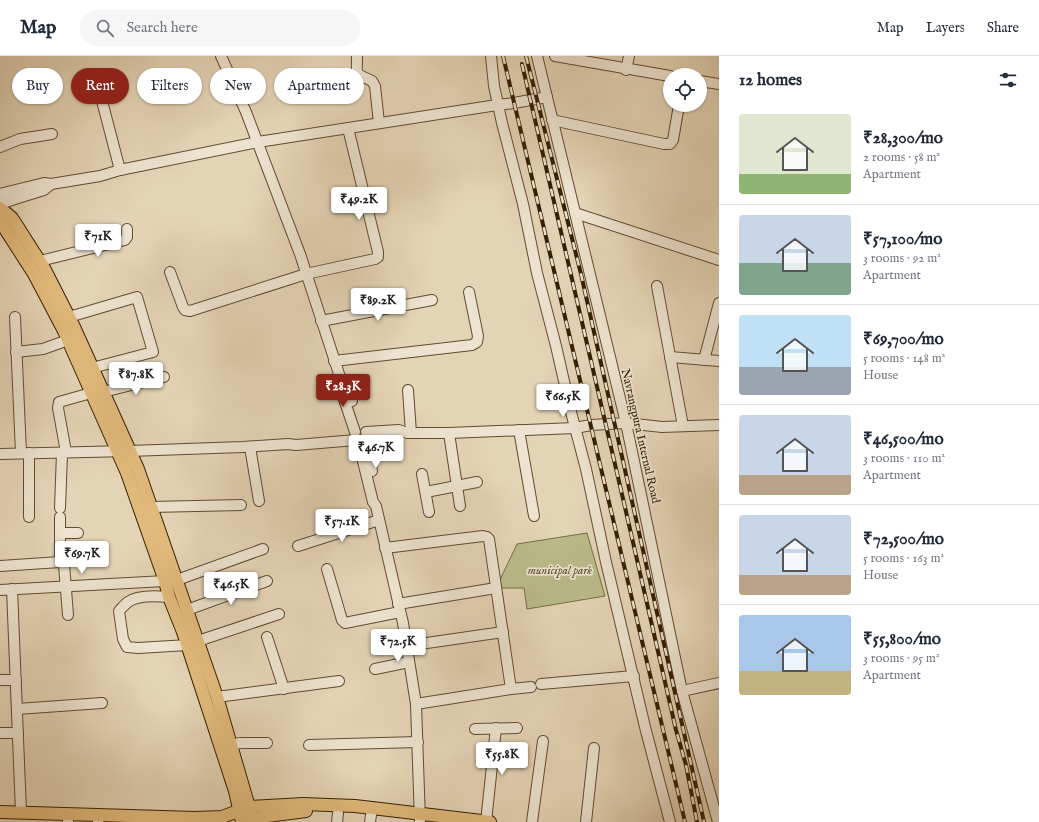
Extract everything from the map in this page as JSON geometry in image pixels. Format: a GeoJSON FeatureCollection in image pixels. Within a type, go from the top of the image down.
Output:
{"type":"FeatureCollection","features":[{"type":"Feature","properties":{"kind":"main road"},"geometry":{"type":"LineString","coordinates":[[0,208],[12,218],[40,261],[69,317],[92,368],[97,393]]}},
{"type":"Feature","properties":{"kind":"main road"},"geometry":{"type":"LineString","coordinates":[[0,221],[34,274],[97,393],[123,452],[127,473],[171,581],[187,610],[193,643],[235,791],[246,817]]}},
{"type":"Feature","properties":{"kind":"main road"},"geometry":{"type":"LineString","coordinates":[[123,452],[138,469],[151,507],[171,581],[169,597],[193,643],[217,697],[231,745],[246,817]]}},
{"type":"Feature","properties":{"kind":"main road"},"geometry":{"type":"LineString","coordinates":[[246,817],[303,804],[325,804],[355,806],[422,819]]}},
{"type":"Feature","properties":{"kind":"main road"},"geometry":{"type":"LineString","coordinates":[[0,818],[246,817],[268,816],[302,811],[338,817],[371,819],[422,819],[490,822]]}},
{"type":"Feature","properties":{"kind":"main road"},"geometry":{"type":"LineString","coordinates":[[0,812],[23,818],[112,822]]}},
{"type":"Feature","properties":{"kind":"street"},"geometry":{"type":"LineString","coordinates":[[221,56],[258,142],[306,274],[340,377],[346,382],[378,502],[376,506],[399,608],[416,704],[422,819]]}},
{"type":"Feature","properties":{"kind":"street"},"geometry":{"type":"LineString","coordinates":[[357,56],[357,72],[360,77],[372,81],[375,86],[379,123]]}},
{"type":"Feature","properties":{"kind":"street"},"geometry":{"type":"LineString","coordinates":[[491,56],[494,86],[537,273],[586,469],[606,562],[645,727],[670,822]]}},
{"type":"Feature","properties":{"kind":"street","name":"Navrangpura Internal Road"},"geometry":{"type":"LineString","coordinates":[[537,56],[626,423],[682,691],[718,822]]}},
{"type":"Feature","properties":{"kind":"street"},"geometry":{"type":"LineString","coordinates":[[555,56],[626,70],[663,75]]}},
{"type":"Feature","properties":{"kind":"street"},"geometry":{"type":"LineString","coordinates":[[626,70],[629,56]]}},
{"type":"Feature","properties":{"kind":"street"},"geometry":{"type":"LineString","coordinates":[[707,82],[719,84]]}},
{"type":"Feature","properties":{"kind":"street"},"geometry":{"type":"LineString","coordinates":[[0,194],[44,183],[52,184],[100,176],[120,170],[258,142],[547,97]]}},
{"type":"Feature","properties":{"kind":"street"},"geometry":{"type":"LineString","coordinates":[[103,104],[120,170]]}},
{"type":"Feature","properties":{"kind":"street"},"geometry":{"type":"LineString","coordinates":[[552,120],[670,144],[673,140],[678,112]]}},
{"type":"Feature","properties":{"kind":"street"},"geometry":{"type":"LineString","coordinates":[[170,272],[183,307],[185,310],[190,311],[306,274],[375,259],[378,257],[348,128]]}},
{"type":"Feature","properties":{"kind":"street"},"geometry":{"type":"LineString","coordinates":[[0,148],[20,139],[52,134]]}},
{"type":"Feature","properties":{"kind":"street"},"geometry":{"type":"LineString","coordinates":[[0,204],[44,190],[52,184]]}},
{"type":"Feature","properties":{"kind":"street"},"geometry":{"type":"LineString","coordinates":[[575,213],[719,260]]}},
{"type":"Feature","properties":{"kind":"street"},"geometry":{"type":"LineString","coordinates":[[40,261],[125,240],[127,237],[126,229]]}},
{"type":"Feature","properties":{"kind":"street"},"geometry":{"type":"LineString","coordinates":[[657,286],[683,426]]}},
{"type":"Feature","properties":{"kind":"street"},"geometry":{"type":"LineString","coordinates":[[334,361],[472,345],[477,342],[478,336],[469,292]]}},
{"type":"Feature","properties":{"kind":"street"},"geometry":{"type":"LineString","coordinates":[[69,317],[137,297],[153,352],[92,368]]}},
{"type":"Feature","properties":{"kind":"street"},"geometry":{"type":"LineString","coordinates":[[321,321],[432,300]]}},
{"type":"Feature","properties":{"kind":"street"},"geometry":{"type":"LineString","coordinates":[[704,360],[719,303]]}},
{"type":"Feature","properties":{"kind":"street"},"geometry":{"type":"LineString","coordinates":[[15,317],[16,352],[30,517]]}},
{"type":"Feature","properties":{"kind":"street"},"geometry":{"type":"LineString","coordinates":[[16,352],[43,349],[68,340]]}},
{"type":"Feature","properties":{"kind":"street"},"geometry":{"type":"LineString","coordinates":[[670,357],[719,361]]}},
{"type":"Feature","properties":{"kind":"street"},"geometry":{"type":"LineString","coordinates":[[60,562],[60,513],[64,453],[58,408],[59,402],[164,377]]}},
{"type":"Feature","properties":{"kind":"street"},"geometry":{"type":"LineString","coordinates":[[408,390],[409,433]]}},
{"type":"Feature","properties":{"kind":"street"},"geometry":{"type":"LineString","coordinates":[[0,454],[123,452],[288,444],[296,445],[399,430],[409,433],[448,433],[575,428],[591,425],[626,423],[662,427],[719,425]]}},
{"type":"Feature","properties":{"kind":"street"},"geometry":{"type":"LineString","coordinates":[[519,430],[534,516]]}},
{"type":"Feature","properties":{"kind":"street"},"geometry":{"type":"LineString","coordinates":[[448,433],[460,506]]}},
{"type":"Feature","properties":{"kind":"street"},"geometry":{"type":"LineString","coordinates":[[250,447],[259,500]]}},
{"type":"Feature","properties":{"kind":"street"},"geometry":{"type":"LineString","coordinates":[[422,474],[429,512]]}},
{"type":"Feature","properties":{"kind":"street"},"geometry":{"type":"LineString","coordinates":[[426,492],[477,482]]}},
{"type":"Feature","properties":{"kind":"street"},"geometry":{"type":"LineString","coordinates":[[151,507],[241,505]]}},
{"type":"Feature","properties":{"kind":"street"},"geometry":{"type":"LineString","coordinates":[[298,546],[379,520]]}},
{"type":"Feature","properties":{"kind":"street"},"geometry":{"type":"LineString","coordinates":[[60,533],[78,533]]}},
{"type":"Feature","properties":{"kind":"street"},"geometry":{"type":"LineString","coordinates":[[385,548],[483,536],[486,536],[489,539],[511,689]]}},
{"type":"Feature","properties":{"kind":"street"},"geometry":{"type":"LineString","coordinates":[[0,590],[171,581],[263,549]]}},
{"type":"Feature","properties":{"kind":"street"},"geometry":{"type":"LineString","coordinates":[[0,566],[60,562],[65,568],[68,615]]}},
{"type":"Feature","properties":{"kind":"street"},"geometry":{"type":"LineString","coordinates":[[327,569],[342,620],[346,623],[399,608],[496,588]]}},
{"type":"Feature","properties":{"kind":"street"},"geometry":{"type":"LineString","coordinates":[[187,610],[267,581]]}},
{"type":"Feature","properties":{"kind":"street"},"geometry":{"type":"LineString","coordinates":[[12,589],[23,818]]}},
{"type":"Feature","properties":{"kind":"street"},"geometry":{"type":"LineString","coordinates":[[169,597],[153,596],[134,599],[128,602],[119,611],[123,639],[126,647],[138,648],[193,643],[279,614]]}},
{"type":"Feature","properties":{"kind":"street"},"geometry":{"type":"LineString","coordinates":[[406,646],[503,632]]}},
{"type":"Feature","properties":{"kind":"street"},"geometry":{"type":"LineString","coordinates":[[268,638],[284,689]]}},
{"type":"Feature","properties":{"kind":"street"},"geometry":{"type":"LineString","coordinates":[[375,669],[409,662]]}},
{"type":"Feature","properties":{"kind":"street"},"geometry":{"type":"LineString","coordinates":[[416,704],[536,685],[634,676]]}},
{"type":"Feature","properties":{"kind":"street"},"geometry":{"type":"LineString","coordinates":[[0,680],[16,680]]}},
{"type":"Feature","properties":{"kind":"street"},"geometry":{"type":"LineString","coordinates":[[217,697],[338,681]]}},
{"type":"Feature","properties":{"kind":"street"},"geometry":{"type":"LineString","coordinates":[[682,691],[719,683]]}},
{"type":"Feature","properties":{"kind":"street"},"geometry":{"type":"LineString","coordinates":[[17,709],[102,703]]}},
{"type":"Feature","properties":{"kind":"street"},"geometry":{"type":"LineString","coordinates":[[474,728],[517,728]]}},
{"type":"Feature","properties":{"kind":"street"},"geometry":{"type":"LineString","coordinates":[[486,822],[496,728]]}},
{"type":"Feature","properties":{"kind":"street"},"geometry":{"type":"LineString","coordinates":[[0,733],[18,733]]}},
{"type":"Feature","properties":{"kind":"street"},"geometry":{"type":"LineString","coordinates":[[532,822],[543,741]]}},
{"type":"Feature","properties":{"kind":"street"},"geometry":{"type":"LineString","coordinates":[[309,745],[418,742]]}},
{"type":"Feature","properties":{"kind":"street"},"geometry":{"type":"LineString","coordinates":[[231,745],[240,743],[267,743]]}},
{"type":"Feature","properties":{"kind":"street"},"geometry":{"type":"LineString","coordinates":[[586,822],[594,748]]}},
{"type":"Feature","properties":{"kind":"green space","name":"municipal park"},"geometry":{"type":"Polygon","coordinates":[[[587,533],[605,596],[527,609],[524,588],[496,588],[517,544],[587,533]]]}},
{"type":"Feature","properties":{"kind":"railway"},"geometry":{"type":"LineString","coordinates":[[503,56],[685,822]]}},
{"type":"Feature","properties":{"kind":"railway"},"geometry":{"type":"LineString","coordinates":[[526,56],[581,274],[704,822]]}},
{"type":"Feature","properties":{"kind":"railway"},"geometry":{"type":"LineString","coordinates":[[522,64],[676,730],[686,765],[697,822]]}}]}
